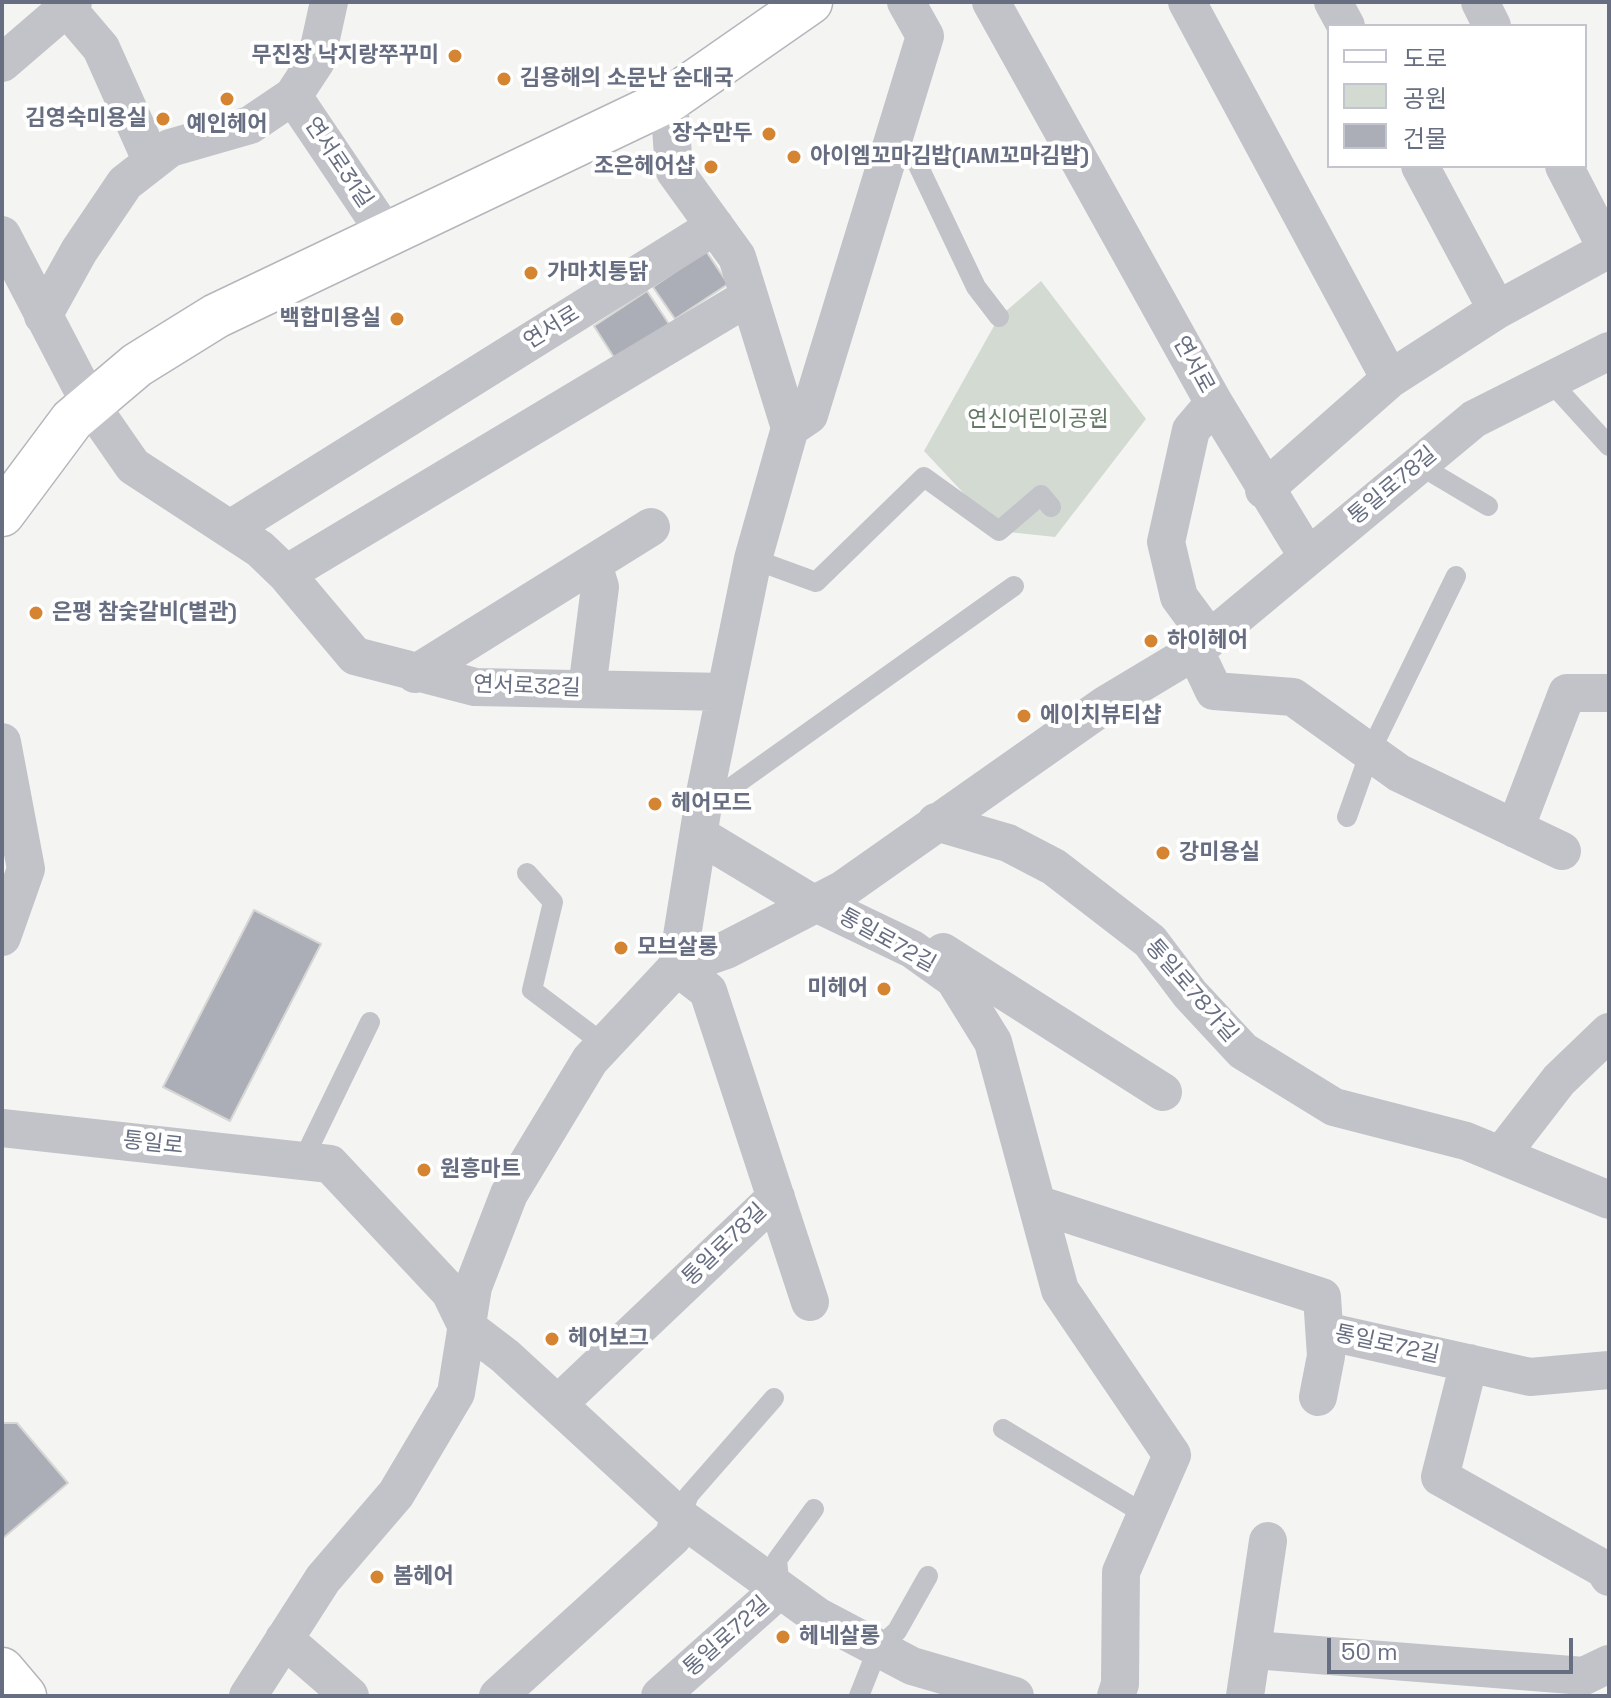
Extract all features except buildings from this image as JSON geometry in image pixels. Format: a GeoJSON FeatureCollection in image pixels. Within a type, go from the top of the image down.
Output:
{"type":"FeatureCollection","features":[{"type":"Feature","properties":{"kind":"main road"},"geometry":{"type":"LineString","coordinates":[[2,514],[72,420],[137,365],[216,316],[669,100],[810,2]]}},
{"type":"Feature","properties":{"kind":"main road"},"geometry":{"type":"LineString","coordinates":[[2,1670],[24,1696]]}},
{"type":"Feature","properties":{"kind":"street","name":"연서로31길"},"geometry":{"type":"LineString","coordinates":[[329,2],[316,61],[293,96],[386,234]]}},
{"type":"Feature","properties":{"kind":"street"},"geometry":{"type":"LineString","coordinates":[[790,428],[809,415],[925,36],[906,2]]}},
{"type":"Feature","properties":{"kind":"street","name":"연서로"},"geometry":{"type":"LineString","coordinates":[[991,2],[1214,403],[1264,490],[1308,557]]}},
{"type":"Feature","properties":{"kind":"street"},"geometry":{"type":"LineString","coordinates":[[1187,2],[1390,379]]}},
{"type":"Feature","properties":{"kind":"street"},"geometry":{"type":"LineString","coordinates":[[1333,2],[1345,24]]}},
{"type":"Feature","properties":{"kind":"street"},"geometry":{"type":"LineString","coordinates":[[1480,2],[1491,24]]}},
{"type":"Feature","properties":{"kind":"street"},"geometry":{"type":"LineString","coordinates":[[2,63],[70,5],[101,48],[152,162]]}},
{"type":"Feature","properties":{"kind":"street"},"geometry":{"type":"LineString","coordinates":[[43,316],[79,251],[125,183],[170,148],[250,125],[293,96]]}},
{"type":"Feature","properties":{"kind":"street"},"geometry":{"type":"LineString","coordinates":[[669,100],[674,170],[737,257],[747,298],[790,428],[753,559],[725,692],[677,967]]}},
{"type":"Feature","properties":{"kind":"street"},"geometry":{"type":"LineString","coordinates":[[1421,168],[1497,310]]}},
{"type":"Feature","properties":{"kind":"street"},"geometry":{"type":"LineString","coordinates":[[1264,490],[1390,379],[1497,310],[1608,251],[1565,168]]}},
{"type":"Feature","properties":{"kind":"street","name":"연서로"},"geometry":{"type":"LineString","coordinates":[[230,529],[715,226]]}},
{"type":"Feature","properties":{"kind":"street"},"geometry":{"type":"LineString","coordinates":[[2,235],[90,404],[133,466],[260,549],[286,574],[355,656],[415,674]]}},
{"type":"Feature","properties":{"kind":"street"},"geometry":{"type":"LineString","coordinates":[[286,574],[747,298]]}},
{"type":"Feature","properties":{"kind":"street","name":"통일로78길"},"geometry":{"type":"LineString","coordinates":[[248,1696],[323,1579],[396,1494],[456,1393],[473,1287],[509,1194],[590,1060],[677,967],[726,950],[825,900],[1105,705],[1195,651],[1474,419],[1609,351]]}},
{"type":"Feature","properties":{"kind":"street"},"geometry":{"type":"LineString","coordinates":[[1214,403],[1191,430],[1166,542],[1179,597],[1199,624],[1195,651],[1214,691],[1293,697],[1399,773],[1562,851]]}},
{"type":"Feature","properties":{"kind":"street","name":"연서로32길"},"geometry":{"type":"LineString","coordinates":[[415,674],[651,527]]}},
{"type":"Feature","properties":{"kind":"street"},"geometry":{"type":"LineString","coordinates":[[587,689],[600,587],[593,564]]}},
{"type":"Feature","properties":{"kind":"street","name":"연서로32길"},"geometry":{"type":"LineString","coordinates":[[415,674],[475,687],[725,692]]}},
{"type":"Feature","properties":{"kind":"street"},"geometry":{"type":"LineString","coordinates":[[1515,829],[1567,693],[1609,693]]}},
{"type":"Feature","properties":{"kind":"street"},"geometry":{"type":"LineString","coordinates":[[2,742],[26,869],[2,937]]}},
{"type":"Feature","properties":{"kind":"street","name":"통일로78가길"},"geometry":{"type":"LineString","coordinates":[[936,822],[1008,843],[1054,867],[1150,941],[1190,994],[1243,1051],[1334,1107],[1466,1141],[1609,1200]]}},
{"type":"Feature","properties":{"kind":"street"},"geometry":{"type":"LineString","coordinates":[[699,835],[825,900],[1163,1092]]}},
{"type":"Feature","properties":{"kind":"street","name":"통일로72길"},"geometry":{"type":"LineString","coordinates":[[825,900],[912,949],[954,979],[993,1042],[1060,1290],[1172,1455],[1121,1572],[1120,1684],[1116,1696]]}},
{"type":"Feature","properties":{"kind":"street","name":"통일로78길"},"geometry":{"type":"LineString","coordinates":[[558,1404],[776,1197],[708,991],[677,967]]}},
{"type":"Feature","properties":{"kind":"street"},"geometry":{"type":"LineString","coordinates":[[1501,1155],[1559,1080],[1609,1032]]}},
{"type":"Feature","properties":{"kind":"street","name":"통일로"},"geometry":{"type":"LineString","coordinates":[[2,1128],[303,1160]]}},
{"type":"Feature","properties":{"kind":"street"},"geometry":{"type":"LineString","coordinates":[[303,1160],[330,1164],[450,1292],[467,1327],[505,1356],[680,1517],[780,1589]]}},
{"type":"Feature","properties":{"kind":"street"},"geometry":{"type":"LineString","coordinates":[[776,1197],[810,1302]]}},
{"type":"Feature","properties":{"kind":"street","name":"통일로72길"},"geometry":{"type":"LineString","coordinates":[[1037,1204],[1322,1297],[1325,1331],[1469,1363],[1440,1477],[1604,1569],[1609,1577]]}},
{"type":"Feature","properties":{"kind":"street"},"geometry":{"type":"LineString","coordinates":[[1318,1397],[1326,1356],[1325,1331]]}},
{"type":"Feature","properties":{"kind":"street"},"geometry":{"type":"LineString","coordinates":[[1469,1363],[1530,1377],[1609,1370]]}},
{"type":"Feature","properties":{"kind":"street"},"geometry":{"type":"LineString","coordinates":[[498,1696],[673,1537],[680,1517]]}},
{"type":"Feature","properties":{"kind":"street"},"geometry":{"type":"LineString","coordinates":[[1245,1696],[1268,1541]]}},
{"type":"Feature","properties":{"kind":"street","name":"통일로72길"},"geometry":{"type":"LineString","coordinates":[[662,1695],[780,1589],[817,1616],[912,1666],[1015,1696]]}},
{"type":"Feature","properties":{"kind":"street"},"geometry":{"type":"LineString","coordinates":[[284,1639],[350,1696]]}},
{"type":"Feature","properties":{"kind":"street"},"geometry":{"type":"LineString","coordinates":[[1254,1650],[1584,1676],[1609,1664]]}},
{"type":"Feature","properties":{"kind":"lane"},"geometry":{"type":"LineString","coordinates":[[892,144],[917,163],[976,287],[999,317]]}},
{"type":"Feature","properties":{"kind":"lane"},"geometry":{"type":"LineString","coordinates":[[1550,381],[1609,446]]}},
{"type":"Feature","properties":{"kind":"lane"},"geometry":{"type":"LineString","coordinates":[[1419,465],[1488,506]]}},
{"type":"Feature","properties":{"kind":"lane"},"geometry":{"type":"LineString","coordinates":[[753,559],[816,582],[924,477],[999,531],[1041,495],[1051,507]]}},
{"type":"Feature","properties":{"kind":"lane"},"geometry":{"type":"LineString","coordinates":[[1347,817],[1370,752],[1456,576]]}},
{"type":"Feature","properties":{"kind":"lane"},"geometry":{"type":"LineString","coordinates":[[705,793],[722,794],[1014,586]]}},
{"type":"Feature","properties":{"kind":"lane"},"geometry":{"type":"LineString","coordinates":[[527,873],[553,902],[532,990],[605,1045]]}},
{"type":"Feature","properties":{"kind":"lane"},"geometry":{"type":"LineString","coordinates":[[303,1160],[370,1022]]}},
{"type":"Feature","properties":{"kind":"lane"},"geometry":{"type":"LineString","coordinates":[[680,1517],[689,1495],[774,1398]]}},
{"type":"Feature","properties":{"kind":"lane"},"geometry":{"type":"LineString","coordinates":[[1003,1429],[1146,1515]]}},
{"type":"Feature","properties":{"kind":"lane"},"geometry":{"type":"LineString","coordinates":[[780,1589],[777,1560],[814,1509]]}},
{"type":"Feature","properties":{"kind":"lane"},"geometry":{"type":"LineString","coordinates":[[859,1696],[878,1648],[897,1631],[928,1576]]}},
{"type":"Feature","properties":{"kind":"green space","name":"연신어린이공원"},"geometry":{"type":"Polygon","coordinates":[[[1041,281],[1146,419],[1055,537],[999,531],[924,451],[999,317],[1041,281]]]}},
{"type":"Feature","properties":{"kind":"place","name":"무진장 낙지랑쭈꾸미"},"geometry":{"type":"Point","coordinates":[455,56]}},
{"type":"Feature","properties":{"kind":"place","name":"김용해의 소문난 순대국"},"geometry":{"type":"Point","coordinates":[504,79]}},
{"type":"Feature","properties":{"kind":"place","name":"예인헤어"},"geometry":{"type":"Point","coordinates":[227,99]}},
{"type":"Feature","properties":{"kind":"place","name":"김영숙미용실"},"geometry":{"type":"Point","coordinates":[163,119]}},
{"type":"Feature","properties":{"kind":"place","name":"장수만두"},"geometry":{"type":"Point","coordinates":[769,134]}},
{"type":"Feature","properties":{"kind":"place","name":"아이엠꼬마김밥(IAM꼬마김밥)"},"geometry":{"type":"Point","coordinates":[794,157]}},
{"type":"Feature","properties":{"kind":"place","name":"조은헤어샵"},"geometry":{"type":"Point","coordinates":[711,167]}},
{"type":"Feature","properties":{"kind":"place","name":"가마치통닭"},"geometry":{"type":"Point","coordinates":[531,273]}},
{"type":"Feature","properties":{"kind":"place","name":"백합미용실"},"geometry":{"type":"Point","coordinates":[397,319]}},
{"type":"Feature","properties":{"kind":"place","name":"은평 참숯갈비(별관)"},"geometry":{"type":"Point","coordinates":[36,613]}},
{"type":"Feature","properties":{"kind":"place","name":"하이헤어"},"geometry":{"type":"Point","coordinates":[1151,641]}},
{"type":"Feature","properties":{"kind":"place","name":"에이치뷰티샵"},"geometry":{"type":"Point","coordinates":[1024,716]}},
{"type":"Feature","properties":{"kind":"place","name":"헤어모드"},"geometry":{"type":"Point","coordinates":[655,804]}},
{"type":"Feature","properties":{"kind":"place","name":"강미용실"},"geometry":{"type":"Point","coordinates":[1163,853]}},
{"type":"Feature","properties":{"kind":"place","name":"모브살롱"},"geometry":{"type":"Point","coordinates":[621,948]}},
{"type":"Feature","properties":{"kind":"place","name":"미헤어"},"geometry":{"type":"Point","coordinates":[884,989]}},
{"type":"Feature","properties":{"kind":"place","name":"원흥마트"},"geometry":{"type":"Point","coordinates":[424,1170]}},
{"type":"Feature","properties":{"kind":"place","name":"헤어보그"},"geometry":{"type":"Point","coordinates":[552,1339]}},
{"type":"Feature","properties":{"kind":"place","name":"봄헤어"},"geometry":{"type":"Point","coordinates":[377,1577]}},
{"type":"Feature","properties":{"kind":"place","name":"헤네살롱"},"geometry":{"type":"Point","coordinates":[783,1637]}}]}
